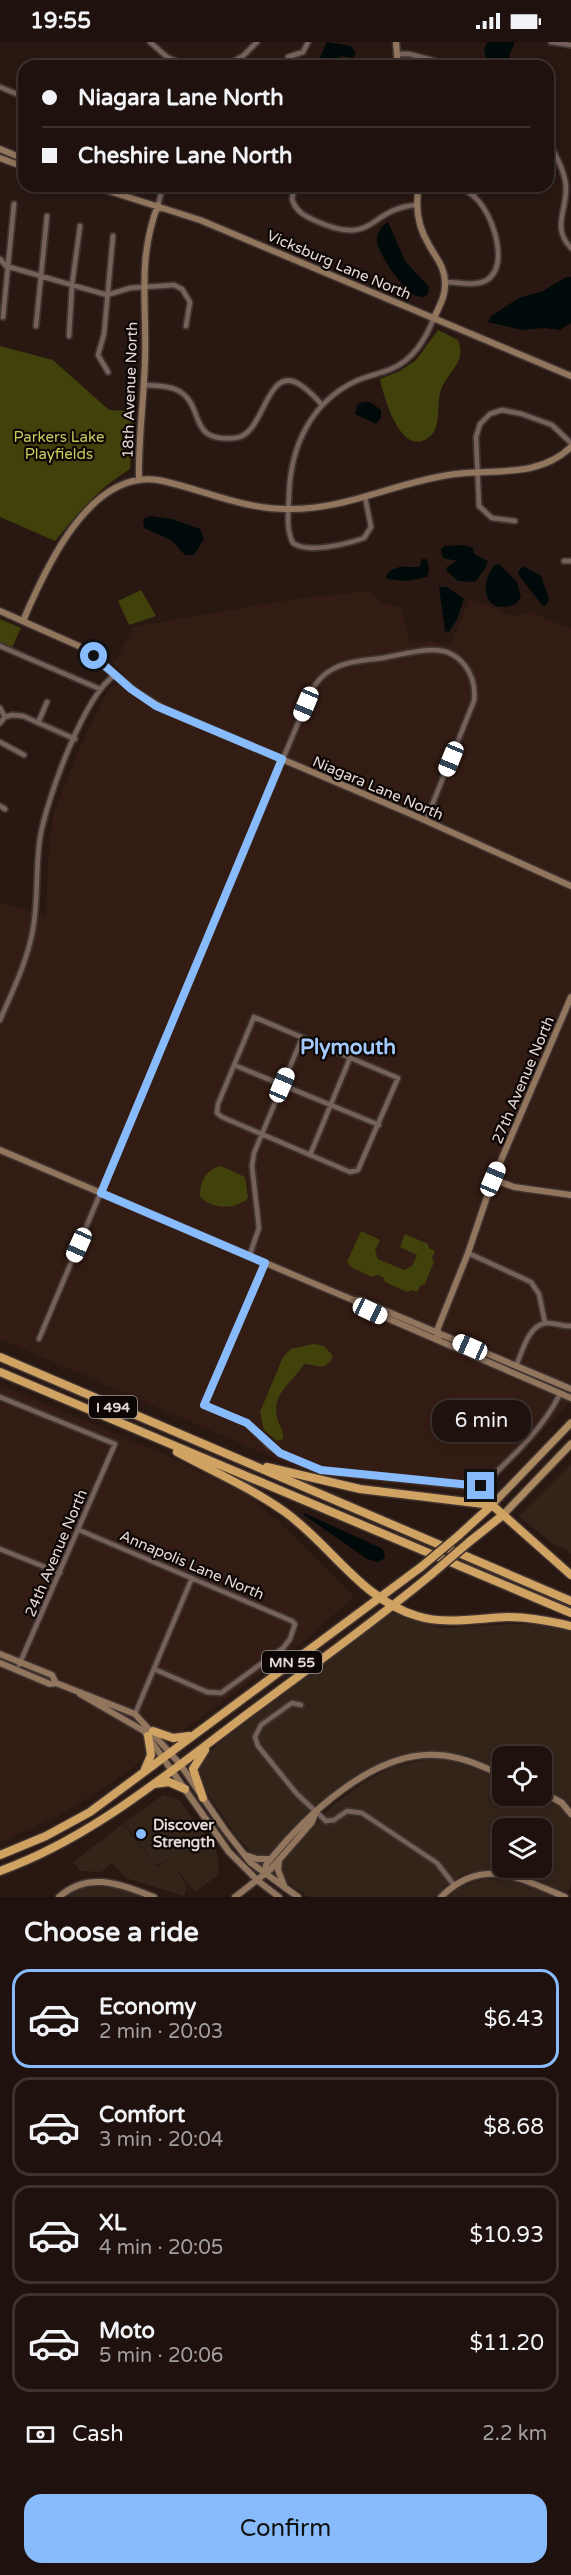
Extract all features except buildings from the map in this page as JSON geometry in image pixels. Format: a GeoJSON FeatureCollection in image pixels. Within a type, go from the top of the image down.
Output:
{"type":"FeatureCollection","features":[{"type":"Feature","properties":{"kind":"highway","name":"I 494"},"geometry":{"type":"LineString","coordinates":[[0,1357],[571,1600]]}},
{"type":"Feature","properties":{"kind":"highway","name":"I 494"},"geometry":{"type":"LineString","coordinates":[[0,1372],[571,1613]]}},
{"type":"Feature","properties":{"kind":"highway"},"geometry":{"type":"LineString","coordinates":[[140,1432],[246,1487],[287,1513],[378,1599],[393,1606],[424,1618],[442,1620],[510,1617],[571,1626]]}},
{"type":"Feature","properties":{"kind":"highway"},"geometry":{"type":"LineString","coordinates":[[227,1455],[360,1489],[492,1505],[571,1575]]}},
{"type":"Feature","properties":{"kind":"highway","name":"MN 55"},"geometry":{"type":"LineString","coordinates":[[0,1855],[90,1812],[421,1567],[492,1505]]}},
{"type":"Feature","properties":{"kind":"highway","name":"MN 55"},"geometry":{"type":"LineString","coordinates":[[0,1871],[48,1851],[87,1830],[151,1785],[393,1606],[503,1515]]}},
{"type":"Feature","properties":{"kind":"highway"},"geometry":{"type":"LineString","coordinates":[[144,1772],[151,1754],[150,1734],[173,1738],[193,1736]]}},
{"type":"Feature","properties":{"kind":"highway"},"geometry":{"type":"LineString","coordinates":[[203,1798],[193,1769],[212,1740]]}},
{"type":"Feature","properties":{"kind":"highway"},"geometry":{"type":"LineString","coordinates":[[151,1785],[169,1782],[186,1789]]}},
{"type":"Feature","properties":{"kind":"main road","name":"MN 55"},"geometry":{"type":"LineString","coordinates":[[492,1505],[571,1423]]}},
{"type":"Feature","properties":{"kind":"main road","name":"MN 55"},"geometry":{"type":"LineString","coordinates":[[503,1515],[571,1444]]}},
{"type":"Feature","properties":{"kind":"street"},"geometry":{"type":"LineString","coordinates":[[150,42],[173,60]]}},
{"type":"Feature","properties":{"kind":"street"},"geometry":{"type":"LineString","coordinates":[[237,60],[257,42]]}},
{"type":"Feature","properties":{"kind":"street"},"geometry":{"type":"LineString","coordinates":[[288,57],[303,52],[308,42]]}},
{"type":"Feature","properties":{"kind":"street"},"geometry":{"type":"LineString","coordinates":[[396,42],[397,60]]}},
{"type":"Feature","properties":{"kind":"street"},"geometry":{"type":"LineString","coordinates":[[551,42],[571,45]]}},
{"type":"Feature","properties":{"kind":"street"},"geometry":{"type":"LineString","coordinates":[[396,54],[409,54],[432,60]]}},
{"type":"Feature","properties":{"kind":"street"},"geometry":{"type":"LineString","coordinates":[[0,87],[18,94]]}},
{"type":"Feature","properties":{"kind":"street"},"geometry":{"type":"LineString","coordinates":[[0,150],[18,157]]}},
{"type":"Feature","properties":{"kind":"street"},"geometry":{"type":"LineString","coordinates":[[554,154],[568,189],[560,226],[564,239],[571,248]]}},
{"type":"Feature","properties":{"kind":"street"},"geometry":{"type":"LineString","coordinates":[[0,158],[18,165]]}},
{"type":"Feature","properties":{"kind":"street","name":"Vicksburg Lane North"},"geometry":{"type":"LineString","coordinates":[[114,192],[158,205],[241,237],[571,376]]}},
{"type":"Feature","properties":{"kind":"street","name":"18th Avenue North"},"geometry":{"type":"LineString","coordinates":[[23,621],[42,575],[73,528],[113,490],[139,480],[139,439],[144,385],[143,286],[146,246],[161,192]]}},
{"type":"Feature","properties":{"kind":"street"},"geometry":{"type":"LineString","coordinates":[[294,192],[292,200],[296,209],[304,215],[329,227],[346,231],[363,229],[394,208],[417,205]]}},
{"type":"Feature","properties":{"kind":"street"},"geometry":{"type":"LineString","coordinates":[[365,497],[370,531],[364,538],[337,545],[304,548],[296,546],[289,535],[291,468],[304,429],[322,405],[353,382],[392,369],[410,357],[424,341],[445,292],[443,268],[423,234],[417,205],[418,192]]}},
{"type":"Feature","properties":{"kind":"street"},"geometry":{"type":"LineString","coordinates":[[445,282],[481,282],[491,276],[497,266],[498,254],[490,221],[483,207],[468,192]]}},
{"type":"Feature","properties":{"kind":"street"},"geometry":{"type":"LineString","coordinates":[[473,195],[476,192]]}},
{"type":"Feature","properties":{"kind":"street"},"geometry":{"type":"LineString","coordinates":[[3,317],[6,266],[14,204]]}},
{"type":"Feature","properties":{"kind":"street"},"geometry":{"type":"LineString","coordinates":[[36,326],[47,216]]}},
{"type":"Feature","properties":{"kind":"street"},"geometry":{"type":"LineString","coordinates":[[69,336],[72,285],[80,226]]}},
{"type":"Feature","properties":{"kind":"street"},"geometry":{"type":"LineString","coordinates":[[108,372],[98,355],[104,334],[113,236]]}},
{"type":"Feature","properties":{"kind":"street"},"geometry":{"type":"LineString","coordinates":[[0,260],[6,266],[107,295],[143,286],[174,285],[182,289],[191,307],[186,326]]}},
{"type":"Feature","properties":{"kind":"street"},"geometry":{"type":"LineString","coordinates":[[0,270],[6,266]]}},
{"type":"Feature","properties":{"kind":"street"},"geometry":{"type":"LineString","coordinates":[[144,385],[167,387],[182,393],[190,402],[200,428],[217,438],[237,438],[250,431],[258,420],[271,390],[280,383],[291,381],[302,386],[322,405]]}},
{"type":"Feature","properties":{"kind":"street"},"geometry":{"type":"LineString","coordinates":[[139,480],[165,482],[234,503],[289,509],[328,506],[428,478],[477,472],[514,471],[538,467],[559,456],[571,445],[547,423],[508,410],[490,414],[477,430],[477,472],[477,500],[482,511],[492,518],[515,521]]}},
{"type":"Feature","properties":{"kind":"street"},"geometry":{"type":"LineString","coordinates":[[564,561],[571,561]]}},
{"type":"Feature","properties":{"kind":"street"},"geometry":{"type":"LineString","coordinates":[[0,611],[23,621]]}},
{"type":"Feature","properties":{"kind":"street","name":"Niagara Lane North"},"geometry":{"type":"LineString","coordinates":[[23,621],[81,647],[156,706],[426,820],[571,886]]}},
{"type":"Feature","properties":{"kind":"street"},"geometry":{"type":"LineString","coordinates":[[0,646],[100,689]]}},
{"type":"Feature","properties":{"kind":"street"},"geometry":{"type":"LineString","coordinates":[[39,1339],[282,759],[315,685],[325,673],[346,664],[426,650],[444,651],[459,659],[470,671],[475,685],[472,708],[426,820]]}},
{"type":"Feature","properties":{"kind":"street"},"geometry":{"type":"LineString","coordinates":[[0,1020],[32,937],[37,902],[38,854],[43,822],[75,739],[100,689],[115,675]]}},
{"type":"Feature","properties":{"kind":"street"},"geometry":{"type":"LineString","coordinates":[[38,723],[47,702]]}},
{"type":"Feature","properties":{"kind":"street"},"geometry":{"type":"LineString","coordinates":[[0,708],[5,717]]}},
{"type":"Feature","properties":{"kind":"street"},"geometry":{"type":"LineString","coordinates":[[0,723],[5,717],[17,715],[75,739]]}},
{"type":"Feature","properties":{"kind":"street"},"geometry":{"type":"LineString","coordinates":[[0,742],[24,755]]}},
{"type":"Feature","properties":{"kind":"street","name":"27th Avenue North"},"geometry":{"type":"LineString","coordinates":[[437,1340],[437,1332],[468,1253],[493,1179],[571,998]]}},
{"type":"Feature","properties":{"kind":"street"},"geometry":{"type":"LineString","coordinates":[[254,1017],[350,1058],[398,1078],[361,1166],[356,1171],[350,1172],[309,1155],[217,1113],[216,1108],[254,1017]]}},
{"type":"Feature","properties":{"kind":"street"},"geometry":{"type":"LineString","coordinates":[[249,1257],[259,1228],[252,1166],[254,1153],[302,1038]]}},
{"type":"Feature","properties":{"kind":"street"},"geometry":{"type":"LineString","coordinates":[[309,1155],[350,1058]]}},
{"type":"Feature","properties":{"kind":"street"},"geometry":{"type":"LineString","coordinates":[[234,1065],[379,1125]]}},
{"type":"Feature","properties":{"kind":"street"},"geometry":{"type":"LineString","coordinates":[[0,1150],[353,1300],[358,1305],[571,1398]]}},
{"type":"Feature","properties":{"kind":"street"},"geometry":{"type":"LineString","coordinates":[[493,1179],[514,1187],[571,1195]]}},
{"type":"Feature","properties":{"kind":"street"},"geometry":{"type":"LineString","coordinates":[[468,1253],[531,1282],[539,1294],[544,1323]]}},
{"type":"Feature","properties":{"kind":"street"},"geometry":{"type":"LineString","coordinates":[[265,1263],[204,1405],[247,1423],[280,1453],[321,1470],[476,1487],[484,1484],[536,1432],[551,1412],[560,1394]]}},
{"type":"Feature","properties":{"kind":"street"},"geometry":{"type":"LineString","coordinates":[[353,1300],[360,1300],[571,1389]]}},
{"type":"Feature","properties":{"kind":"street"},"geometry":{"type":"LineString","coordinates":[[516,1366],[532,1331],[544,1323],[571,1326]]}},
{"type":"Feature","properties":{"kind":"street","name":"24th Avenue North"},"geometry":{"type":"LineString","coordinates":[[0,1396],[115,1444],[17,1670]]}},
{"type":"Feature","properties":{"kind":"street","name":"Annapolis Lane North"},"geometry":{"type":"LineString","coordinates":[[79,1530],[295,1624],[286,1645],[221,1693],[210,1693],[154,1669]]}},
{"type":"Feature","properties":{"kind":"street"},"geometry":{"type":"LineString","coordinates":[[0,1549],[60,1573]]}},
{"type":"Feature","properties":{"kind":"street"},"geometry":{"type":"LineString","coordinates":[[135,1714],[192,1578]]}},
{"type":"Feature","properties":{"kind":"street"},"geometry":{"type":"LineString","coordinates":[[0,1654],[52,1675],[56,1683]]}},
{"type":"Feature","properties":{"kind":"street"},"geometry":{"type":"LineString","coordinates":[[0,1663],[50,1684],[56,1683],[135,1714],[166,1754],[180,1764],[243,1854],[298,1897]]}},
{"type":"Feature","properties":{"kind":"street"},"geometry":{"type":"LineString","coordinates":[[77,1691],[87,1699],[150,1734]]}},
{"type":"Feature","properties":{"kind":"street"},"geometry":{"type":"LineString","coordinates":[[301,1706],[292,1703],[261,1725],[256,1732],[256,1742],[286,1782],[316,1814],[330,1822],[347,1811],[362,1813],[437,1863],[454,1885]]}},
{"type":"Feature","properties":{"kind":"street"},"geometry":{"type":"LineString","coordinates":[[166,1754],[172,1770],[229,1852],[257,1880],[279,1897]]}},
{"type":"Feature","properties":{"kind":"street"},"geometry":{"type":"LineString","coordinates":[[265,1873],[266,1865],[308,1818],[316,1814],[341,1792],[387,1764],[412,1756],[451,1756],[492,1771]]}},
{"type":"Feature","properties":{"kind":"street"},"geometry":{"type":"LineString","coordinates":[[552,1798],[562,1803],[571,1814]]}},
{"type":"Feature","properties":{"kind":"street"},"geometry":{"type":"LineString","coordinates":[[235,1897],[280,1859],[312,1822],[316,1814]]}},
{"type":"Feature","properties":{"kind":"street"},"geometry":{"type":"LineString","coordinates":[[243,1854],[257,1859],[271,1859]]}},
{"type":"Feature","properties":{"kind":"street"},"geometry":{"type":"LineString","coordinates":[[280,1859],[278,1870],[285,1889]]}},
{"type":"Feature","properties":{"kind":"street"},"geometry":{"type":"LineString","coordinates":[[441,1897],[454,1885],[479,1874],[501,1873],[566,1897],[571,1891]]}},
{"type":"Feature","properties":{"kind":"street"},"geometry":{"type":"LineString","coordinates":[[59,1897],[80,1884],[104,1881],[154,1897]]}},
{"type":"Feature","properties":{"kind":"shaded area"},"geometry":{"type":"Polygon","coordinates":[[[327,42],[351,46],[356,53],[353,58],[341,56],[335,60],[319,60],[327,42]]]}},
{"type":"Feature","properties":{"kind":"shaded area"},"geometry":{"type":"Polygon","coordinates":[[[487,42],[515,42],[509,60],[486,60],[484,50],[487,42]]]}},
{"type":"Feature","properties":{"kind":"shaded area"},"geometry":{"type":"Polygon","coordinates":[[[388,222],[405,261],[429,287],[428,294],[423,297],[410,292],[403,285],[390,269],[381,252],[377,236],[380,229],[388,222]]]}},
{"type":"Feature","properties":{"kind":"shaded area"},"geometry":{"type":"Polygon","coordinates":[[[566,277],[571,277],[571,323],[560,330],[544,328],[522,330],[488,322],[491,316],[519,298],[543,291],[566,277]]]}},
{"type":"Feature","properties":{"kind":"shaded area"},"geometry":{"type":"Polygon","coordinates":[[[370,402],[381,410],[381,418],[376,424],[355,414],[357,404],[370,402]]]}},
{"type":"Feature","properties":{"kind":"shaded area"},"geometry":{"type":"Polygon","coordinates":[[[150,516],[172,519],[200,529],[204,539],[194,555],[185,555],[171,540],[144,528],[143,519],[150,516]]]}},
{"type":"Feature","properties":{"kind":"shaded area"},"geometry":{"type":"Polygon","coordinates":[[[464,545],[473,548],[474,554],[488,561],[475,582],[458,581],[446,570],[457,561],[443,558],[441,550],[444,546],[464,545]]]}},
{"type":"Feature","properties":{"kind":"shaded area"},"geometry":{"type":"Polygon","coordinates":[[[422,559],[426,559],[428,563],[427,577],[406,581],[388,579],[386,576],[396,568],[419,567],[422,559]]]}},
{"type":"Feature","properties":{"kind":"shaded area"},"geometry":{"type":"Polygon","coordinates":[[[499,564],[517,582],[521,597],[516,604],[505,607],[497,606],[487,597],[486,582],[494,566],[499,564]]]}},
{"type":"Feature","properties":{"kind":"shaded area"},"geometry":{"type":"Polygon","coordinates":[[[523,566],[541,576],[549,599],[547,604],[543,606],[520,577],[518,572],[523,566]]]}},
{"type":"Feature","properties":{"kind":"shaded area"},"geometry":{"type":"Polygon","coordinates":[[[439,587],[447,587],[464,599],[457,619],[449,632],[445,631],[439,587]]]}},
{"type":"Feature","properties":{"kind":"shaded area"},"geometry":{"type":"Polygon","coordinates":[[[369,591],[379,602],[401,608],[410,643],[432,641],[450,646],[470,598],[512,616],[530,612],[571,629],[571,1401],[486,1490],[476,1494],[324,1476],[295,1467],[0,1339],[0,902],[46,917],[49,845],[54,812],[81,745],[107,691],[126,676],[113,663],[133,627],[288,600],[369,591]]]}},
{"type":"Feature","properties":{"kind":"shaded area"},"geometry":{"type":"Polygon","coordinates":[[[0,1385],[166,1455],[249,1496],[278,1521],[354,1597],[303,1642],[113,1782],[58,1816],[0,1842],[0,1385]]]}},
{"type":"Feature","properties":{"kind":"shaded area"},"geometry":{"type":"Polygon","coordinates":[[[571,1464],[571,1554],[566,1549],[553,1544],[519,1516],[571,1464]]]}},
{"type":"Feature","properties":{"kind":"shaded area"},"geometry":{"type":"Polygon","coordinates":[[[304,1513],[383,1549],[385,1558],[378,1562],[367,1559],[304,1513]]]}},
{"type":"Feature","properties":{"kind":"shaded area"},"geometry":{"type":"Polygon","coordinates":[[[398,1612],[440,1628],[515,1624],[555,1625],[571,1628],[571,1808],[563,1799],[552,1793],[552,1746],[492,1746],[492,1767],[451,1752],[430,1751],[408,1754],[387,1761],[355,1778],[323,1803],[270,1855],[265,1858],[252,1853],[238,1838],[198,1780],[197,1764],[225,1738],[389,1614],[398,1612]]]}},
{"type":"Feature","properties":{"kind":"shaded area"},"geometry":{"type":"Polygon","coordinates":[[[428,1759],[452,1760],[492,1775],[492,1806],[552,1806],[552,1802],[558,1805],[571,1820],[571,1883],[568,1891],[565,1892],[532,1878],[552,1878],[552,1818],[492,1818],[492,1869],[470,1872],[459,1877],[444,1887],[436,1897],[308,1897],[283,1879],[280,1864],[332,1806],[366,1781],[392,1767],[428,1759]]]}},
{"type":"Feature","properties":{"kind":"shaded area"},"geometry":{"type":"Polygon","coordinates":[[[163,1795],[178,1799],[216,1850],[219,1864],[217,1876],[195,1892],[170,1861],[187,1885],[184,1896],[126,1878],[112,1863],[101,1872],[80,1871],[73,1862],[123,1824],[157,1867],[168,1860],[156,1865],[124,1823],[163,1795]]]}},
{"type":"Feature","properties":{"kind":"shaded area"},"geometry":{"type":"Polygon","coordinates":[[[486,1878],[516,1881],[555,1897],[447,1897],[460,1887],[486,1878]]]}},
{"type":"Feature","properties":{"kind":"shaded area"},"geometry":{"type":"Polygon","coordinates":[[[107,1885],[146,1897],[66,1897],[81,1888],[107,1885]]]}},
{"type":"Feature","properties":{"kind":"green space"},"geometry":{"type":"Polygon","coordinates":[[[438,330],[458,340],[460,355],[440,393],[434,432],[423,441],[413,441],[405,436],[397,426],[386,401],[380,379],[400,371],[416,360],[438,330]]]}},
{"type":"Feature","properties":{"kind":"green space","name":"Parkers Lake Playfields"},"geometry":{"type":"Polygon","coordinates":[[[0,346],[53,360],[109,410],[132,411],[130,469],[99,493],[55,541],[0,517],[0,346]]]}},
{"type":"Feature","properties":{"kind":"green space"},"geometry":{"type":"Polygon","coordinates":[[[141,590],[156,616],[129,625],[118,601],[141,590]]]}},
{"type":"Feature","properties":{"kind":"green space"},"geometry":{"type":"Polygon","coordinates":[[[0,619],[21,628],[12,648],[0,643],[0,619]]]}},
{"type":"Feature","properties":{"kind":"green space"},"geometry":{"type":"Polygon","coordinates":[[[221,1166],[245,1177],[248,1198],[243,1202],[223,1207],[210,1204],[200,1196],[205,1177],[211,1170],[221,1166]]]}},
{"type":"Feature","properties":{"kind":"green space"},"geometry":{"type":"Polygon","coordinates":[[[361,1231],[380,1240],[375,1250],[378,1259],[404,1270],[412,1266],[417,1255],[400,1247],[405,1234],[428,1244],[429,1248],[435,1251],[432,1258],[434,1262],[425,1284],[420,1286],[417,1292],[411,1290],[407,1292],[385,1282],[383,1277],[377,1275],[372,1277],[351,1267],[347,1262],[361,1231]]]}},
{"type":"Feature","properties":{"kind":"green space"},"geometry":{"type":"Polygon","coordinates":[[[314,1344],[324,1346],[333,1356],[324,1366],[304,1364],[284,1388],[277,1401],[276,1409],[283,1439],[277,1441],[264,1430],[260,1412],[283,1357],[291,1349],[314,1344]]]}},
{"type":"Feature","properties":{"kind":"place","name":"Discover Strength"},"geometry":{"type":"Point","coordinates":[141,1834]}},
{"type":"Feature","properties":{"kind":"district","name":"Plymouth"},"geometry":{"type":"Point","coordinates":[348,1047]}},
{"type":"Feature","properties":{"kind":"route"},"geometry":{"type":"LineString","coordinates":[[94,656],[131,689],[156,706],[282,759],[101,1193],[265,1263],[204,1405],[247,1423],[269,1446],[280,1453],[321,1470],[472,1487],[481,1486]]}}]}
